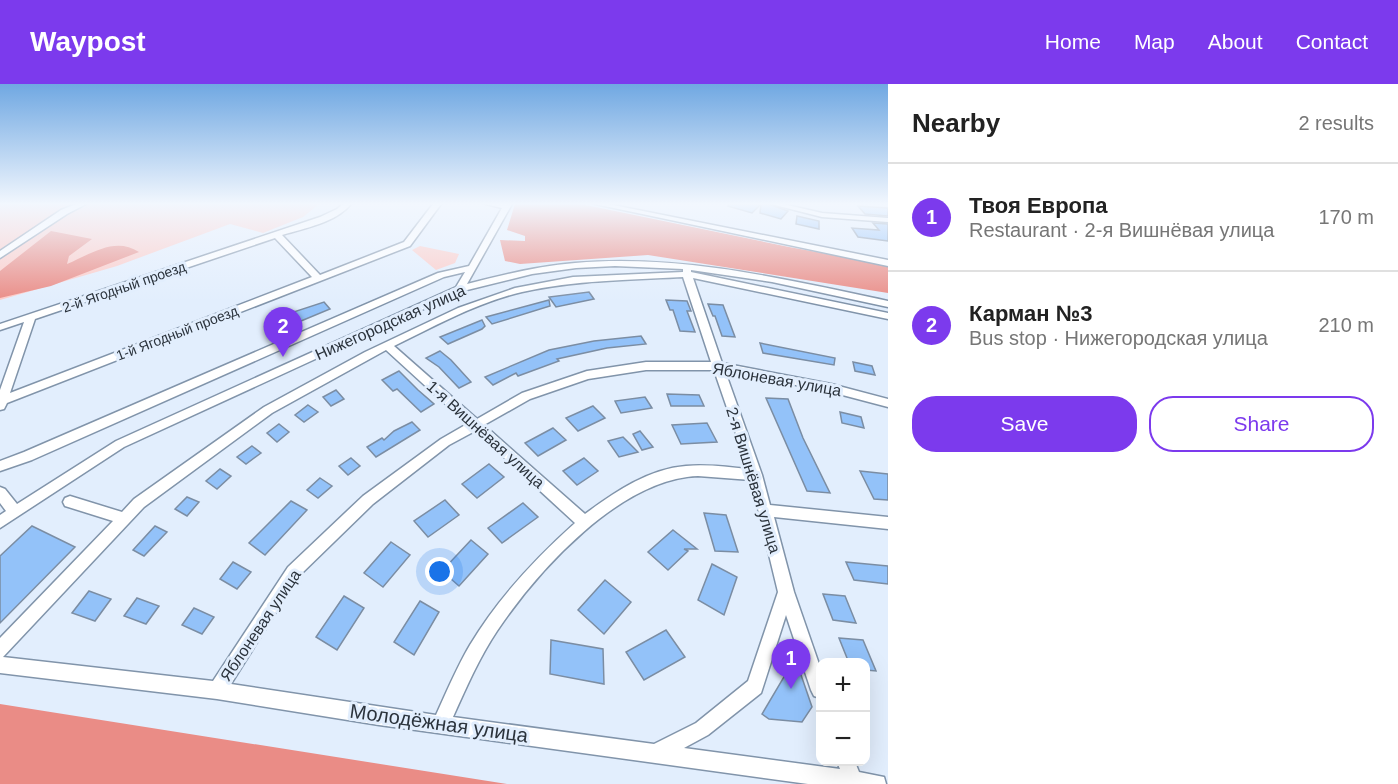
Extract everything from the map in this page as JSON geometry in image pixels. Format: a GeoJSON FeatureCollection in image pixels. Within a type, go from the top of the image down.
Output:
{"type":"FeatureCollection","features":[{"type":"Feature","properties":{"kind":"street"},"geometry":{"type":"LineString","coordinates":[[0,255],[27,237]]}},
{"type":"Feature","properties":{"kind":"street","name":"2-й Ягодный проезд"},"geometry":{"type":"LineString","coordinates":[[0,327],[30,319],[272,237]]}},
{"type":"Feature","properties":{"kind":"street"},"geometry":{"type":"LineString","coordinates":[[279,237],[319,279]]}},
{"type":"Feature","properties":{"kind":"street","name":"1-й Ягодный проезд"},"geometry":{"type":"LineString","coordinates":[[1,403],[407,244],[412,237]]}},
{"type":"Feature","properties":{"kind":"street"},"geometry":{"type":"LineString","coordinates":[[460,289],[489,237]]}},
{"type":"Feature","properties":{"kind":"street"},"geometry":{"type":"LineString","coordinates":[[759,237],[888,263]]}},
{"type":"Feature","properties":{"kind":"street","name":"Нижегородская улица"},"geometry":{"type":"LineString","coordinates":[[0,522],[14,510],[120,444],[460,289],[552,267],[614,263],[687,270],[888,304]]}},
{"type":"Feature","properties":{"kind":"street"},"geometry":{"type":"LineString","coordinates":[[0,466],[28,456],[441,275],[472,268]]}},
{"type":"Feature","properties":{"kind":"street"},"geometry":{"type":"LineString","coordinates":[[0,650],[139,503],[268,410],[387,345],[461,310],[518,290],[573,280],[687,270],[888,316]]}},
{"type":"Feature","properties":{"kind":"street","name":"2-я Вишнёвая улица"},"geometry":{"type":"LineString","coordinates":[[687,270],[756,475],[786,592],[816,678]]}},
{"type":"Feature","properties":{"kind":"street"},"geometry":{"type":"LineString","coordinates":[[1,403],[30,319]]}},
{"type":"Feature","properties":{"kind":"street","name":"1-я Вишнёвая улица"},"geometry":{"type":"LineString","coordinates":[[387,345],[585,523]]}},
{"type":"Feature","properties":{"kind":"street","name":"Яблоневая улица"},"geometry":{"type":"LineString","coordinates":[[217,690],[293,572],[368,500],[445,442],[477,426],[526,396],[587,375],[646,366],[719,366],[831,388],[888,403]]}},
{"type":"Feature","properties":{"kind":"street"},"geometry":{"type":"LineString","coordinates":[[441,723],[483,639],[528,578],[585,523],[627,490],[665,474],[693,471],[756,475]]}},
{"type":"Feature","properties":{"kind":"street"},"geometry":{"type":"LineString","coordinates":[[0,493],[14,510]]}},
{"type":"Feature","properties":{"kind":"street"},"geometry":{"type":"LineString","coordinates":[[70,502],[124,519]]}},
{"type":"Feature","properties":{"kind":"street"},"geometry":{"type":"LineString","coordinates":[[766,510],[888,524]]}},
{"type":"Feature","properties":{"kind":"street"},"geometry":{"type":"LineString","coordinates":[[654,754],[702,729],[755,687],[786,592]]}},
{"type":"Feature","properties":{"kind":"street","name":"Молодёжная улица"},"geometry":{"type":"LineString","coordinates":[[0,665],[217,690],[379,716],[877,784]]}},
{"type":"Feature","properties":{"kind":"street"},"geometry":{"type":"LineString","coordinates":[[848,766],[853,780]]}},
{"type":"Feature","properties":{"kind":"shaded area"},"geometry":{"type":"Polygon","coordinates":[[[0,237],[196,237],[117,266],[0,300],[0,237]]]}},
{"type":"Feature","properties":{"kind":"shaded area"},"geometry":{"type":"Polygon","coordinates":[[[44,237],[92,239],[69,256],[67,264],[112,246],[130,248],[139,252],[51,286],[0,298],[0,271],[44,237]]]}},
{"type":"Feature","properties":{"kind":"shaded area"},"geometry":{"type":"Polygon","coordinates":[[[525,237],[739,237],[888,265],[888,293],[648,255],[520,264],[505,261],[500,240],[525,241],[525,237]]]}},
{"type":"Feature","properties":{"kind":"shaded area"},"geometry":{"type":"Polygon","coordinates":[[[420,246],[459,254],[455,263],[436,270],[412,250],[420,246]]]}},
{"type":"Feature","properties":{"kind":"shaded area"},"geometry":{"type":"Polygon","coordinates":[[[0,704],[507,784],[0,784],[0,704]]]}},
{"type":"Feature","properties":{"kind":"building"},"geometry":{"type":"Polygon","coordinates":[[[858,237],[888,237],[888,241],[858,237]]]}},
{"type":"Feature","properties":{"kind":"building"},"geometry":{"type":"Polygon","coordinates":[[[589,292],[594,299],[556,307],[549,297],[589,292]]]}},
{"type":"Feature","properties":{"kind":"building"},"geometry":{"type":"Polygon","coordinates":[[[549,300],[550,306],[492,324],[486,317],[549,300]]]}},
{"type":"Feature","properties":{"kind":"building"},"geometry":{"type":"Polygon","coordinates":[[[666,300],[687,301],[691,311],[687,311],[695,332],[680,331],[673,310],[670,310],[666,300]]]}},
{"type":"Feature","properties":{"kind":"building"},"geometry":{"type":"Polygon","coordinates":[[[324,302],[330,309],[280,328],[272,319],[324,302]]]}},
{"type":"Feature","properties":{"kind":"building"},"geometry":{"type":"Polygon","coordinates":[[[708,304],[723,305],[735,337],[722,336],[708,304]]]}},
{"type":"Feature","properties":{"kind":"building"},"geometry":{"type":"Polygon","coordinates":[[[482,320],[485,326],[482,329],[448,344],[440,337],[482,320]]]}},
{"type":"Feature","properties":{"kind":"building"},"geometry":{"type":"Polygon","coordinates":[[[641,336],[646,344],[607,348],[557,359],[559,361],[518,376],[516,373],[493,385],[485,377],[549,350],[594,341],[641,336]]]}},
{"type":"Feature","properties":{"kind":"building"},"geometry":{"type":"Polygon","coordinates":[[[760,343],[835,358],[834,365],[763,353],[760,343]]]}},
{"type":"Feature","properties":{"kind":"building"},"geometry":{"type":"Polygon","coordinates":[[[440,351],[471,382],[459,388],[439,367],[426,358],[440,351]]]}},
{"type":"Feature","properties":{"kind":"building"},"geometry":{"type":"Polygon","coordinates":[[[853,362],[872,366],[875,375],[855,371],[853,362]]]}},
{"type":"Feature","properties":{"kind":"building"},"geometry":{"type":"Polygon","coordinates":[[[399,371],[434,404],[421,412],[397,389],[393,391],[382,380],[399,371]]]}},
{"type":"Feature","properties":{"kind":"building"},"geometry":{"type":"Polygon","coordinates":[[[336,390],[344,399],[331,406],[323,397],[336,390]]]}},
{"type":"Feature","properties":{"kind":"building"},"geometry":{"type":"Polygon","coordinates":[[[667,394],[699,395],[704,406],[671,406],[667,394]]]}},
{"type":"Feature","properties":{"kind":"building"},"geometry":{"type":"Polygon","coordinates":[[[645,397],[652,408],[621,413],[615,401],[645,397]]]}},
{"type":"Feature","properties":{"kind":"building"},"geometry":{"type":"Polygon","coordinates":[[[766,398],[788,399],[803,438],[830,493],[807,491],[766,398]]]}},
{"type":"Feature","properties":{"kind":"building"},"geometry":{"type":"Polygon","coordinates":[[[308,405],[318,412],[304,422],[295,415],[308,405]]]}},
{"type":"Feature","properties":{"kind":"building"},"geometry":{"type":"Polygon","coordinates":[[[593,406],[605,418],[578,431],[566,418],[593,406]]]}},
{"type":"Feature","properties":{"kind":"building"},"geometry":{"type":"Polygon","coordinates":[[[840,412],[861,417],[864,428],[842,423],[840,412]]]}},
{"type":"Feature","properties":{"kind":"building"},"geometry":{"type":"Polygon","coordinates":[[[412,422],[420,430],[376,457],[367,447],[382,438],[384,440],[394,431],[412,422]]]}},
{"type":"Feature","properties":{"kind":"building"},"geometry":{"type":"Polygon","coordinates":[[[707,423],[717,442],[681,444],[672,425],[707,423]]]}},
{"type":"Feature","properties":{"kind":"building"},"geometry":{"type":"Polygon","coordinates":[[[279,424],[289,432],[277,442],[267,433],[279,424]]]}},
{"type":"Feature","properties":{"kind":"building"},"geometry":{"type":"Polygon","coordinates":[[[553,428],[566,440],[538,456],[525,443],[553,428]]]}},
{"type":"Feature","properties":{"kind":"building"},"geometry":{"type":"Polygon","coordinates":[[[640,431],[653,447],[642,450],[633,434],[640,431]]]}},
{"type":"Feature","properties":{"kind":"building"},"geometry":{"type":"Polygon","coordinates":[[[623,437],[638,452],[619,457],[608,441],[623,437]]]}},
{"type":"Feature","properties":{"kind":"building"},"geometry":{"type":"Polygon","coordinates":[[[252,446],[261,453],[246,464],[237,457],[252,446]]]}},
{"type":"Feature","properties":{"kind":"building"},"geometry":{"type":"Polygon","coordinates":[[[351,458],[360,466],[348,475],[339,466],[351,458]]]}},
{"type":"Feature","properties":{"kind":"building"},"geometry":{"type":"Polygon","coordinates":[[[584,458],[598,471],[577,485],[563,471],[584,458]]]}},
{"type":"Feature","properties":{"kind":"building"},"geometry":{"type":"Polygon","coordinates":[[[489,464],[504,477],[477,498],[462,484],[489,464]]]}},
{"type":"Feature","properties":{"kind":"building"},"geometry":{"type":"Polygon","coordinates":[[[220,469],[231,476],[217,489],[206,481],[220,469]]]}},
{"type":"Feature","properties":{"kind":"building"},"geometry":{"type":"Polygon","coordinates":[[[860,471],[888,474],[888,500],[874,499],[860,471]]]}},
{"type":"Feature","properties":{"kind":"building"},"geometry":{"type":"Polygon","coordinates":[[[320,478],[332,486],[318,498],[307,490],[320,478]]]}},
{"type":"Feature","properties":{"kind":"building"},"geometry":{"type":"Polygon","coordinates":[[[187,497],[199,502],[187,516],[175,509],[187,497]]]}},
{"type":"Feature","properties":{"kind":"building"},"geometry":{"type":"Polygon","coordinates":[[[445,500],[459,515],[428,537],[414,521],[445,500]]]}},
{"type":"Feature","properties":{"kind":"building"},"geometry":{"type":"Polygon","coordinates":[[[291,501],[307,510],[265,555],[249,543],[291,501]]]}},
{"type":"Feature","properties":{"kind":"building"},"geometry":{"type":"Polygon","coordinates":[[[523,503],[538,517],[502,543],[488,528],[523,503]]]}},
{"type":"Feature","properties":{"kind":"building"},"geometry":{"type":"Polygon","coordinates":[[[704,513],[726,515],[738,552],[715,551],[704,513]]]}},
{"type":"Feature","properties":{"kind":"building"},"geometry":{"type":"Polygon","coordinates":[[[32,526],[75,547],[0,623],[0,556],[32,526]]]}},
{"type":"Feature","properties":{"kind":"building"},"geometry":{"type":"Polygon","coordinates":[[[155,526],[167,532],[144,556],[133,550],[155,526]]]}},
{"type":"Feature","properties":{"kind":"building"},"geometry":{"type":"Polygon","coordinates":[[[673,530],[697,549],[684,549],[688,551],[668,570],[648,552],[673,530]]]}},
{"type":"Feature","properties":{"kind":"building"},"geometry":{"type":"Polygon","coordinates":[[[471,540],[488,554],[459,586],[442,571],[471,540]]]}},
{"type":"Feature","properties":{"kind":"building"},"geometry":{"type":"Polygon","coordinates":[[[391,542],[410,555],[383,587],[364,573],[391,542]]]}},
{"type":"Feature","properties":{"kind":"building"},"geometry":{"type":"Polygon","coordinates":[[[233,562],[251,572],[237,589],[220,579],[233,562]]]}},
{"type":"Feature","properties":{"kind":"building"},"geometry":{"type":"Polygon","coordinates":[[[846,562],[888,566],[888,584],[854,580],[846,562]]]}},
{"type":"Feature","properties":{"kind":"building"},"geometry":{"type":"Polygon","coordinates":[[[712,564],[737,577],[724,615],[698,600],[712,564]]]}},
{"type":"Feature","properties":{"kind":"building"},"geometry":{"type":"Polygon","coordinates":[[[605,580],[631,602],[604,634],[578,610],[605,580]]]}},
{"type":"Feature","properties":{"kind":"building"},"geometry":{"type":"Polygon","coordinates":[[[89,591],[111,599],[95,621],[72,613],[89,591]]]}},
{"type":"Feature","properties":{"kind":"building"},"geometry":{"type":"Polygon","coordinates":[[[823,594],[845,596],[856,623],[833,620],[823,594]]]}},
{"type":"Feature","properties":{"kind":"building"},"geometry":{"type":"Polygon","coordinates":[[[344,596],[364,608],[337,650],[316,637],[344,596]]]}},
{"type":"Feature","properties":{"kind":"building"},"geometry":{"type":"Polygon","coordinates":[[[137,598],[159,606],[146,624],[124,616],[137,598]]]}},
{"type":"Feature","properties":{"kind":"building"},"geometry":{"type":"Polygon","coordinates":[[[420,601],[439,612],[414,655],[394,642],[420,601]]]}},
{"type":"Feature","properties":{"kind":"building"},"geometry":{"type":"Polygon","coordinates":[[[194,608],[214,617],[202,634],[182,625],[194,608]]]}},
{"type":"Feature","properties":{"kind":"building"},"geometry":{"type":"Polygon","coordinates":[[[666,630],[685,657],[644,680],[626,652],[666,630]]]}},
{"type":"Feature","properties":{"kind":"building"},"geometry":{"type":"Polygon","coordinates":[[[839,638],[863,640],[876,671],[870,670],[870,658],[847,658],[839,638]]]}},
{"type":"Feature","properties":{"kind":"building"},"geometry":{"type":"Polygon","coordinates":[[[551,640],[603,649],[604,684],[550,674],[551,640]]]}},
{"type":"Feature","properties":{"kind":"building"},"geometry":{"type":"Polygon","coordinates":[[[788,670],[800,672],[812,707],[802,722],[769,719],[762,714],[788,670]]]}},
{"type":"Feature","properties":{"kind":"place","name":"Карман №3"},"geometry":{"type":"Point","coordinates":[283,357]}},
{"type":"Feature","properties":{"kind":"place","name":"Твоя Европа"},"geometry":{"type":"Point","coordinates":[791,689]}}]}
